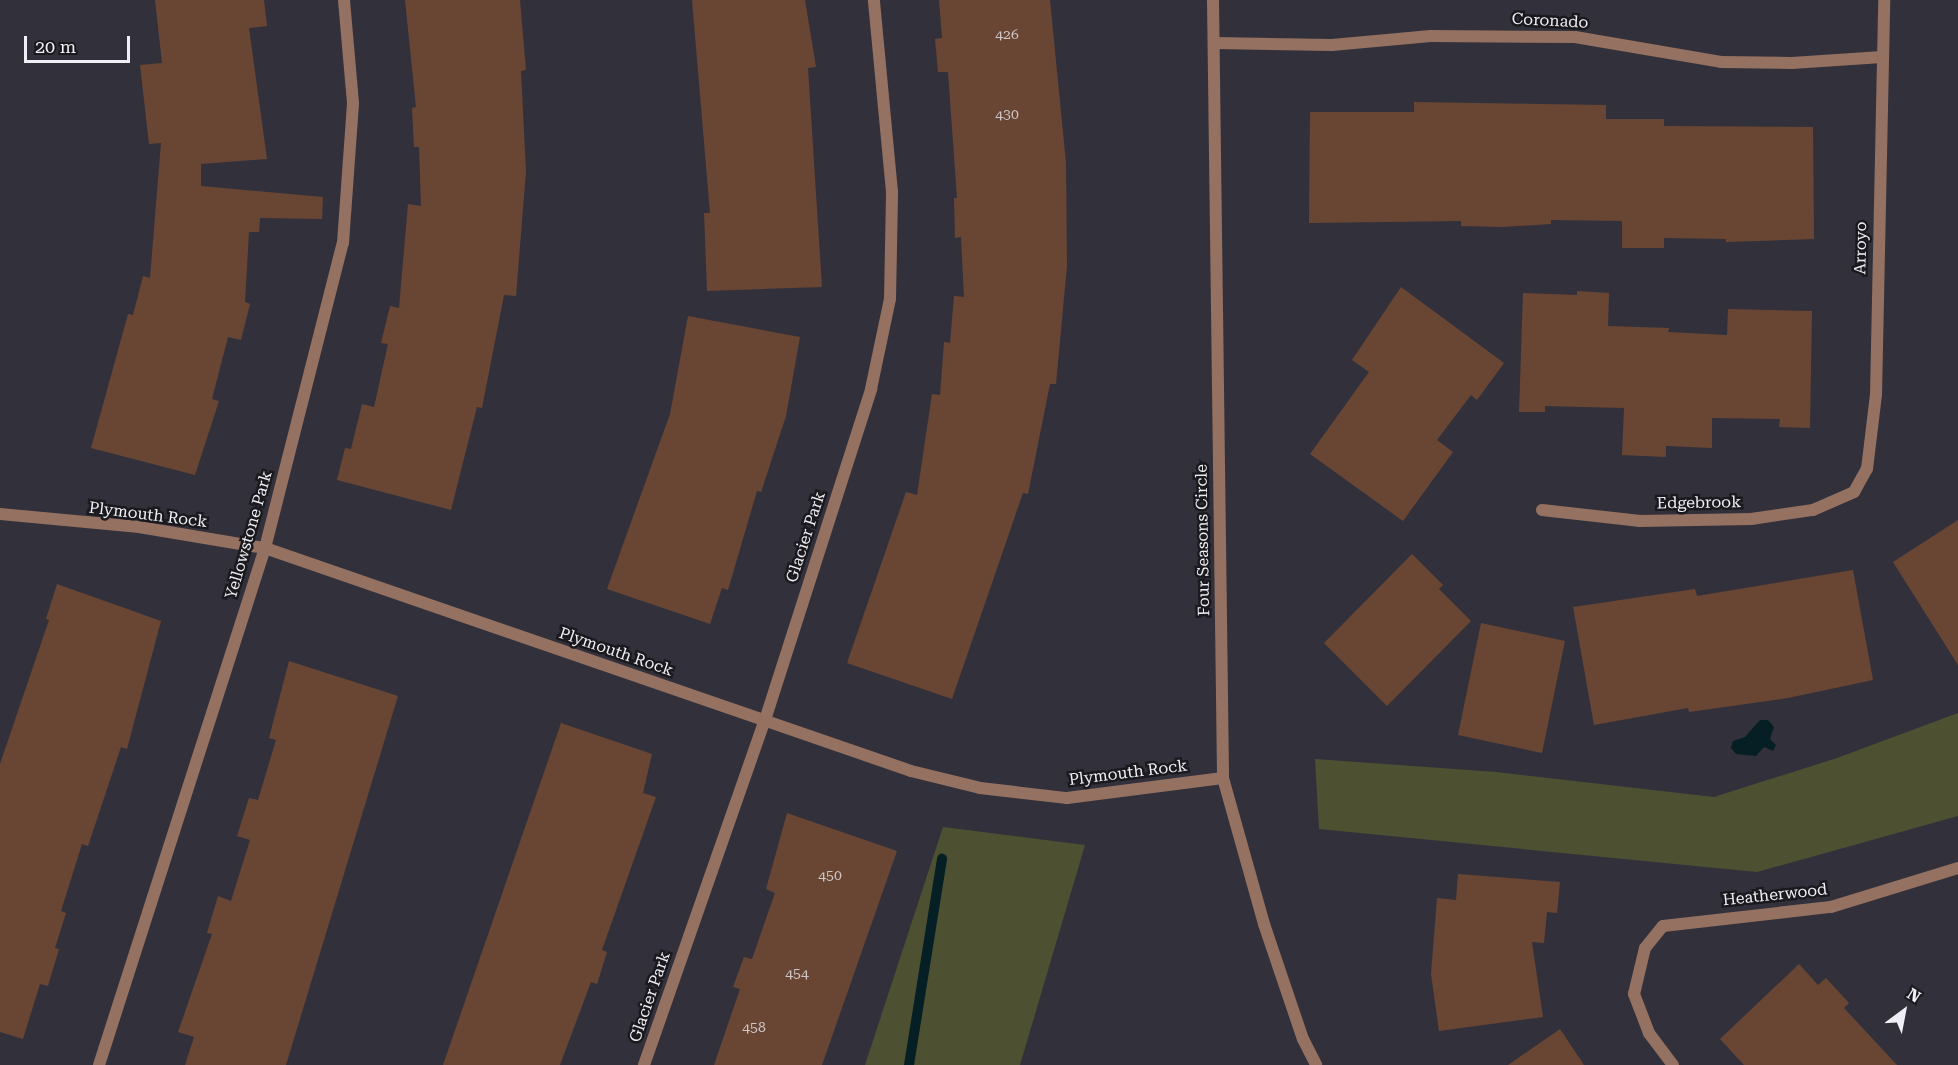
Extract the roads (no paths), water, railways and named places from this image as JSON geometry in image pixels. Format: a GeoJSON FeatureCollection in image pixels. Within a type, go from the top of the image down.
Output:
{"type":"FeatureCollection","features":[{"type":"Feature","properties":{"kind":"street","name":"Yellowstone Park"},"geometry":{"type":"LineString","coordinates":[[99,1065],[265,548],[343,243],[353,103],[344,0]]}},
{"type":"Feature","properties":{"kind":"street","name":"Glacier Park"},"geometry":{"type":"LineString","coordinates":[[644,1065],[765,720],[871,389],[890,300],[892,192],[874,0]]}},
{"type":"Feature","properties":{"kind":"street","name":"Four Seasons Circle"},"geometry":{"type":"LineString","coordinates":[[1213,0],[1223,778],[1264,924],[1303,1039],[1316,1065]]}},
{"type":"Feature","properties":{"kind":"street","name":"Arroyo"},"geometry":{"type":"LineString","coordinates":[[1854,492],[1867,469],[1876,395],[1884,0]]}},
{"type":"Feature","properties":{"kind":"street","name":"Coronado"},"geometry":{"type":"LineString","coordinates":[[1214,43],[1332,45],[1431,36],[1575,37],[1721,62],[1792,63],[1882,57]]}},
{"type":"Feature","properties":{"kind":"street","name":"Edgebrook"},"geometry":{"type":"LineString","coordinates":[[1542,510],[1640,521],[1751,519],[1813,510],[1854,492]]}},
{"type":"Feature","properties":{"kind":"street","name":"Plymouth Rock"},"geometry":{"type":"LineString","coordinates":[[0,514],[139,527],[265,548],[911,771],[980,788],[1067,798],[1223,778]]}},
{"type":"Feature","properties":{"kind":"street","name":"Heatherwood"},"geometry":{"type":"LineString","coordinates":[[1673,1065],[1649,1033],[1634,994],[1645,948],[1663,926],[1831,907],[1958,868]]}},
{"type":"Feature","properties":{"kind":"waterway"},"geometry":{"type":"LineString","coordinates":[[909,1065],[942,859]]}}]}
